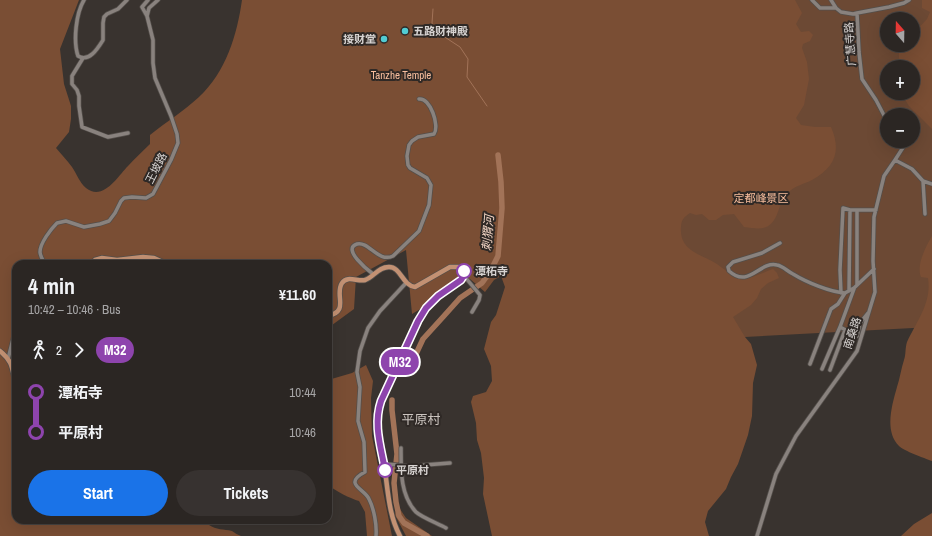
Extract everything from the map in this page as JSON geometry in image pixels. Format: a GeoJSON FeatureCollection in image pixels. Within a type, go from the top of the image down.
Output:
{"type":"FeatureCollection","features":[{"type":"Feature","properties":{"kind":"main road"},"geometry":{"type":"LineString","coordinates":[[95,260],[102,258],[117,260],[143,257],[159,260]]}},
{"type":"Feature","properties":{"kind":"main road"},"geometry":{"type":"LineString","coordinates":[[332,314],[336,313],[340,308],[340,288],[343,281],[349,279],[360,281],[365,280],[383,268],[392,267],[406,283],[413,286],[417,286],[453,266],[461,268],[464,273],[461,280],[438,296],[423,312],[381,401],[377,414],[377,427],[392,515],[399,535]]}},
{"type":"Feature","properties":{"kind":"main road"},"geometry":{"type":"LineString","coordinates":[[0,351],[12,365]]}},
{"type":"Feature","properties":{"kind":"street"},"geometry":{"type":"LineString","coordinates":[[83,58],[79,57],[76,41],[78,18],[84,0]]}},
{"type":"Feature","properties":{"kind":"street"},"geometry":{"type":"LineString","coordinates":[[127,0],[118,9],[106,15],[103,23],[103,40],[90,56],[83,58],[72,76],[72,84],[77,90],[79,96],[82,127],[108,137],[128,134]]}},
{"type":"Feature","properties":{"kind":"street"},"geometry":{"type":"LineString","coordinates":[[147,16],[142,7],[148,0]]}},
{"type":"Feature","properties":{"kind":"street"},"geometry":{"type":"LineString","coordinates":[[147,16],[149,8],[158,0]]}},
{"type":"Feature","properties":{"kind":"street"},"geometry":{"type":"LineString","coordinates":[[812,0],[820,8],[836,8]]}},
{"type":"Feature","properties":{"kind":"street"},"geometry":{"type":"LineString","coordinates":[[832,0],[836,8],[841,12],[853,14],[857,12]]}},
{"type":"Feature","properties":{"kind":"street","name":"广慧寺路"},"geometry":{"type":"LineString","coordinates":[[880,108],[862,79],[857,12],[889,7],[909,0]]}},
{"type":"Feature","properties":{"kind":"street","name":"王坡路"},"geometry":{"type":"LineString","coordinates":[[43,260],[40,249],[57,223],[66,221],[84,227],[100,224],[111,219],[119,203],[124,198],[149,198],[162,179],[177,146],[178,139],[175,129],[155,78],[153,63],[153,40],[147,16]]}},
{"type":"Feature","properties":{"kind":"street"},"geometry":{"type":"LineString","coordinates":[[373,274],[353,256],[352,251],[354,246],[357,244],[362,245],[384,257],[389,258],[393,256],[420,231],[429,205],[431,185],[427,178],[410,168],[408,165],[407,156],[409,145],[412,141],[418,137],[434,134],[437,131],[430,107],[426,100],[422,98],[419,99]]}},
{"type":"Feature","properties":{"kind":"street"},"geometry":{"type":"LineString","coordinates":[[903,148],[895,160],[912,169],[923,181],[932,184]]}},
{"type":"Feature","properties":{"kind":"street","name":"南桑路"},"geometry":{"type":"LineString","coordinates":[[757,536],[776,474],[796,436],[806,420],[857,351],[875,292],[874,217],[884,176],[895,160]]}},
{"type":"Feature","properties":{"kind":"street"},"geometry":{"type":"LineString","coordinates":[[923,181],[925,214]]}},
{"type":"Feature","properties":{"kind":"street"},"geometry":{"type":"LineString","coordinates":[[845,293],[840,270],[844,208],[850,210],[876,210]]}},
{"type":"Feature","properties":{"kind":"street"},"geometry":{"type":"LineString","coordinates":[[845,293],[850,210]]}},
{"type":"Feature","properties":{"kind":"street"},"geometry":{"type":"LineString","coordinates":[[822,369],[855,287],[857,210]]}},
{"type":"Feature","properties":{"kind":"street"},"geometry":{"type":"LineString","coordinates":[[780,243],[762,254],[733,262],[728,267],[729,271],[733,275],[749,276],[768,266],[776,265],[799,278],[845,293]]}},
{"type":"Feature","properties":{"kind":"street"},"geometry":{"type":"LineString","coordinates":[[810,364],[831,309],[838,304],[845,293],[855,287],[874,269]]}},
{"type":"Feature","properties":{"kind":"street"},"geometry":{"type":"LineString","coordinates":[[465,277],[480,295],[479,300],[472,312]]}},
{"type":"Feature","properties":{"kind":"street"},"geometry":{"type":"LineString","coordinates":[[376,536],[377,528],[369,498],[365,493],[357,488],[356,484],[356,478],[358,475],[365,472],[364,442],[358,421],[360,387],[357,372],[360,352],[368,328],[406,283]]}},
{"type":"Feature","properties":{"kind":"street"},"geometry":{"type":"LineString","coordinates":[[840,327],[857,336],[860,323],[869,312]]}},
{"type":"Feature","properties":{"kind":"street"},"geometry":{"type":"LineString","coordinates":[[830,370],[845,330]]}},
{"type":"Feature","properties":{"kind":"street"},"geometry":{"type":"LineString","coordinates":[[8,359],[12,343]]}},
{"type":"Feature","properties":{"kind":"street"},"geometry":{"type":"LineString","coordinates":[[401,448],[404,493],[416,512],[446,528]]}},
{"type":"Feature","properties":{"kind":"street"},"geometry":{"type":"LineString","coordinates":[[384,464],[401,464],[412,466],[450,463]]}},
{"type":"Feature","properties":{"kind":"green space","name":"Tanzhe Temple"},"geometry":{"type":"Polygon","coordinates":[[[0,0],[79,0],[60,49],[64,84],[71,106],[71,119],[69,132],[56,148],[72,167],[84,186],[92,191],[98,192],[110,186],[133,160],[150,144],[150,135],[181,112],[199,97],[208,87],[223,65],[229,52],[237,26],[242,0],[795,0],[802,13],[796,24],[801,32],[809,31],[813,35],[810,41],[803,44],[802,48],[807,62],[809,79],[804,105],[796,118],[801,125],[831,127],[836,144],[836,152],[831,165],[820,175],[790,191],[782,201],[773,221],[766,227],[744,227],[734,214],[723,215],[716,220],[709,220],[702,214],[696,215],[690,213],[683,219],[681,225],[681,235],[687,247],[717,264],[732,275],[746,278],[773,269],[779,278],[768,283],[761,289],[757,298],[751,305],[733,317],[751,344],[757,365],[753,383],[752,416],[748,435],[738,464],[726,489],[708,511],[705,522],[709,536],[492,536],[483,494],[484,478],[481,453],[477,440],[476,423],[471,402],[473,396],[486,392],[492,381],[491,366],[484,349],[491,322],[496,315],[505,287],[501,276],[494,280],[485,292],[470,279],[412,314],[406,250],[356,277],[354,309],[332,325],[332,260],[12,260],[12,524],[209,524],[217,529],[232,531],[241,536],[0,536],[0,0]]]}},
{"type":"Feature","properties":{"kind":"green space","name":"定都峰景区"},"geometry":{"type":"Polygon","coordinates":[[[609,0],[932,0],[932,327],[668,341],[609,0]]]}},
{"type":"Feature","properties":{"kind":"green space"},"geometry":{"type":"Polygon","coordinates":[[[922,0],[932,0],[932,129],[920,117],[920,108],[911,108],[905,100],[920,100],[920,60],[899,60],[899,58],[899,52],[920,52],[920,26],[927,19],[930,12],[922,8],[922,0]]]}},
{"type":"Feature","properties":{"kind":"green space"},"geometry":{"type":"Polygon","coordinates":[[[932,236],[932,461],[899,446],[894,440],[890,425],[890,418],[905,358],[907,342],[928,296],[928,278],[921,277],[920,267],[925,250],[932,236]]]}},
{"type":"Feature","properties":{"kind":"green space"},"geometry":{"type":"Polygon","coordinates":[[[366,365],[373,381],[371,398],[372,436],[392,536],[367,536],[365,512],[359,501],[332,488],[332,379],[352,373],[366,365]]]}},
{"type":"Feature","properties":{"kind":"green space"},"geometry":{"type":"Polygon","coordinates":[[[400,509],[406,518],[432,536],[406,536],[395,515],[396,511],[400,509]]]}},
{"type":"Feature","properties":{"kind":"green space"},"geometry":{"type":"Polygon","coordinates":[[[932,513],[932,536],[901,536],[914,524],[932,513]]]}},
{"type":"Feature","properties":{"kind":"waterway"},"geometry":{"type":"LineString","coordinates":[[433,9],[432,23],[434,30],[460,47],[468,59],[467,77],[487,106]]}},
{"type":"Feature","properties":{"kind":"waterway","name":"刺猬河"},"geometry":{"type":"LineString","coordinates":[[416,354],[423,339],[460,298],[482,283],[490,272],[498,256],[502,208],[498,155]]}},
{"type":"Feature","properties":{"kind":"waterway","name":"刺猬河"},"geometry":{"type":"LineString","coordinates":[[392,400],[397,454],[394,483],[399,516],[404,523],[427,536]]}},
{"type":"Feature","properties":{"kind":"bus line","name":"M32"},"geometry":{"type":"LineString","coordinates":[[385,470],[377,427],[377,414],[381,401],[421,315],[431,302],[461,280],[464,275],[464,271]]}},
{"type":"Feature","properties":{"kind":"place","name":"五路财神殿"},"geometry":{"type":"Point","coordinates":[405,31]}},
{"type":"Feature","properties":{"kind":"place","name":"接财堂"},"geometry":{"type":"Point","coordinates":[384,39]}},
{"type":"Feature","properties":{"kind":"place","name":"潭柘寺"},"geometry":{"type":"Point","coordinates":[464,271]}},
{"type":"Feature","properties":{"kind":"place","name":"平原村"},"geometry":{"type":"Point","coordinates":[385,470]}},
{"type":"Feature","properties":{"kind":"district","name":"平原村"},"geometry":{"type":"Point","coordinates":[421,419]}}]}
